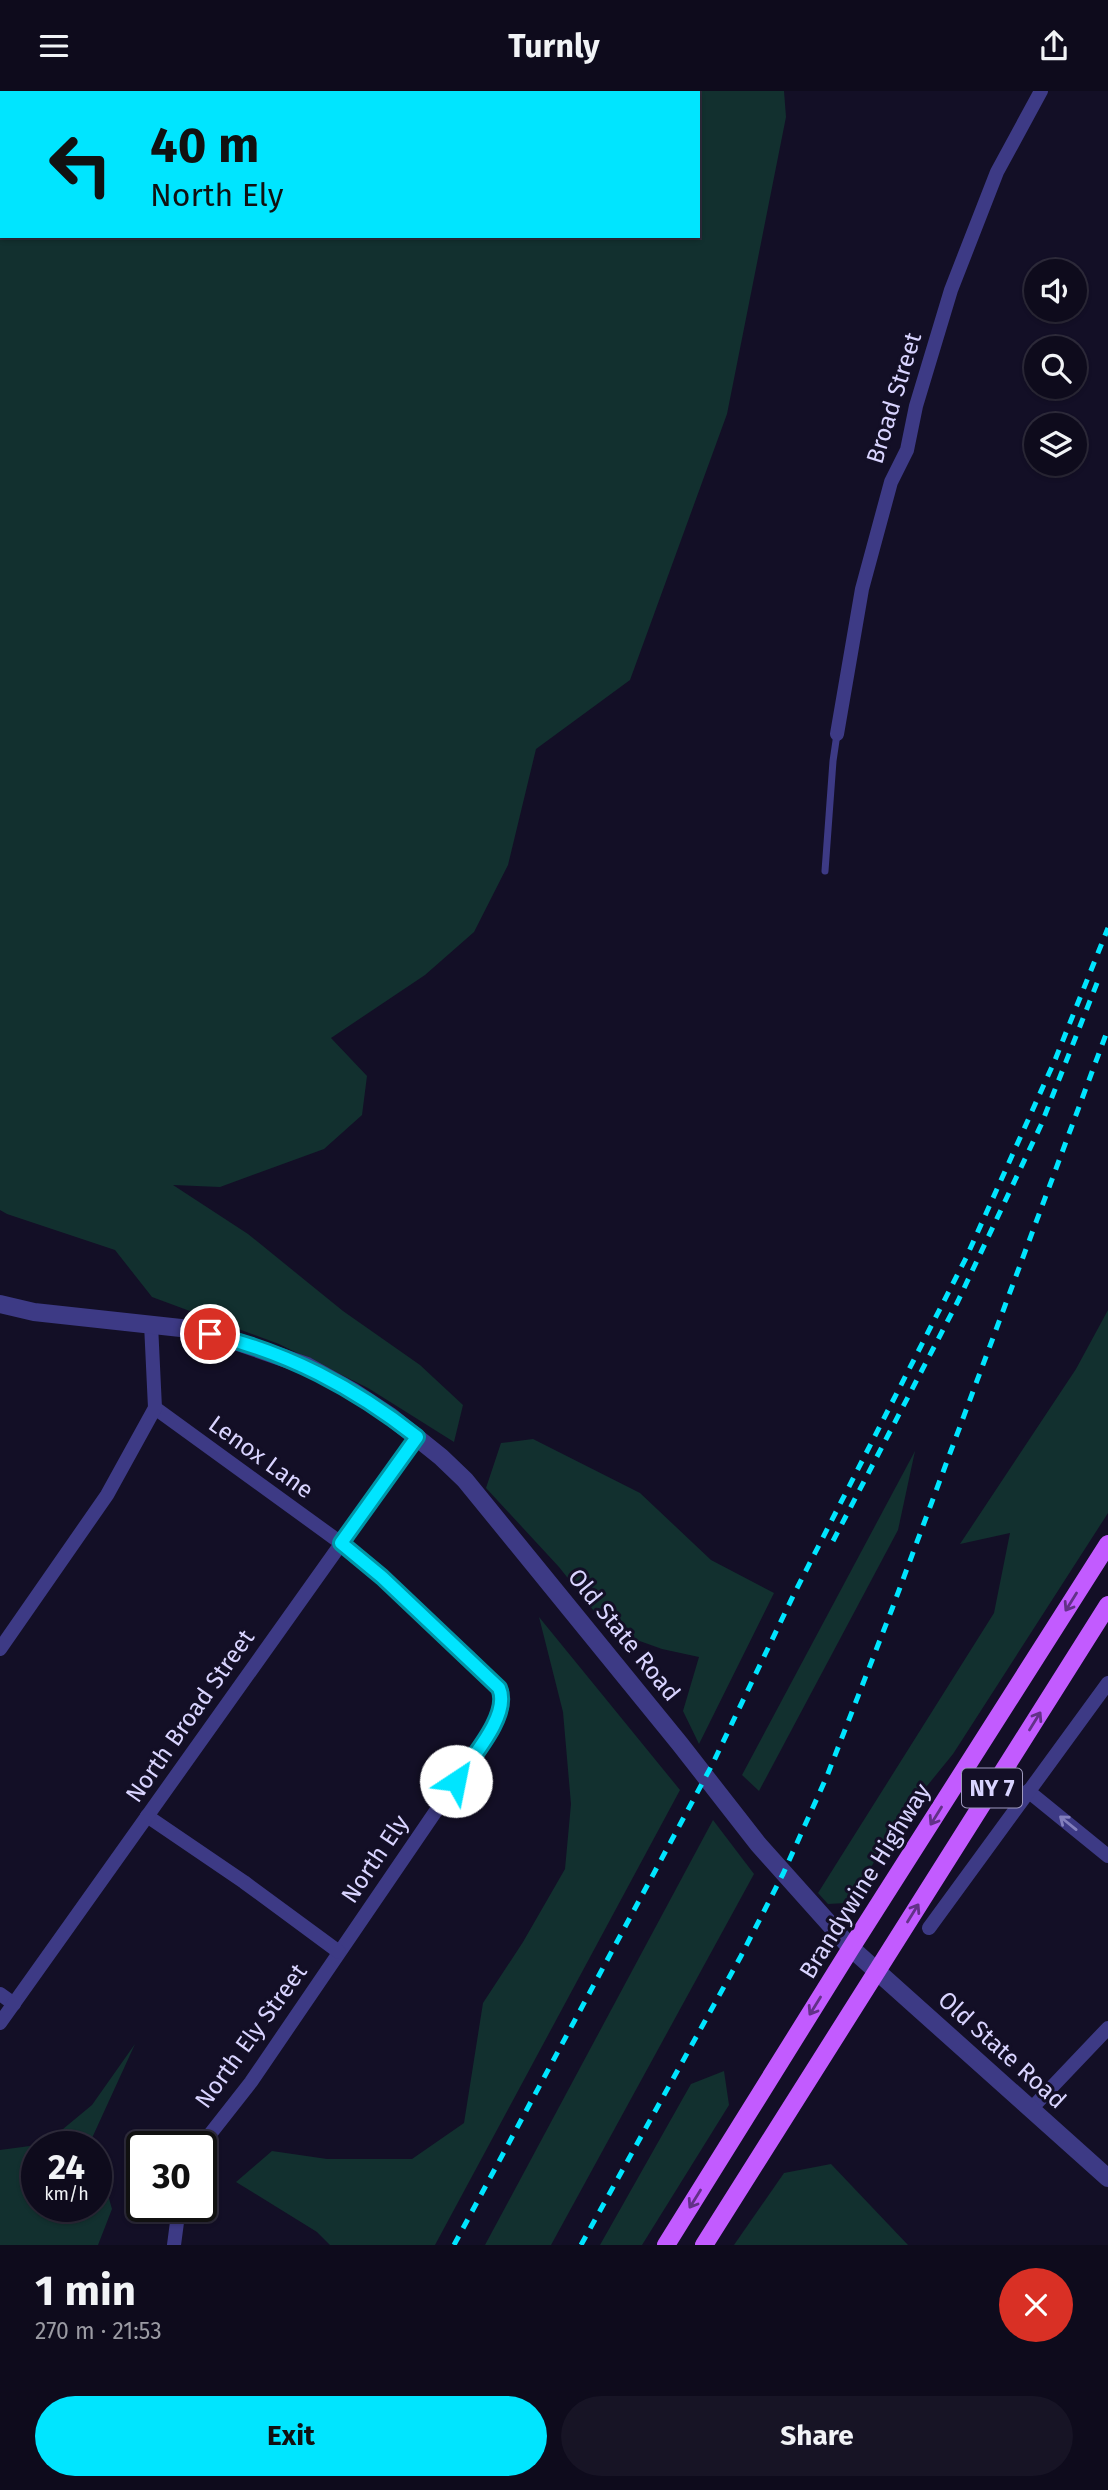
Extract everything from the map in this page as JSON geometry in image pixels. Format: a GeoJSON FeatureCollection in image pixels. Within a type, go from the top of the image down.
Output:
{"type":"FeatureCollection","features":[{"type":"Feature","properties":{"kind":"main road","name":"Brandywine Highway"},"geometry":{"type":"LineString","coordinates":[[666,2245],[851,1948],[1108,1545]]}},
{"type":"Feature","properties":{"kind":"main road","name":"NY 7"},"geometry":{"type":"LineString","coordinates":[[704,2245],[1108,1605]]}},
{"type":"Feature","properties":{"kind":"street","name":"Broad Street"},"geometry":{"type":"LineString","coordinates":[[837,734],[862,589],[891,482],[907,450],[916,406],[951,290],[997,172],[1040,91]]}},
{"type":"Feature","properties":{"kind":"street","name":"Old State Road"},"geometry":{"type":"LineString","coordinates":[[0,1304],[34,1312],[151,1324],[229,1339],[307,1366],[362,1397],[417,1437],[465,1481],[783,1874],[851,1948],[1108,2178]]}},
{"type":"Feature","properties":{"kind":"street"},"geometry":{"type":"LineString","coordinates":[[0,1649],[107,1495],[155,1408],[151,1324]]}},
{"type":"Feature","properties":{"kind":"street","name":"Lenox Lane"},"geometry":{"type":"LineString","coordinates":[[155,1408],[341,1543]]}},
{"type":"Feature","properties":{"kind":"street","name":"North Broad Street"},"geometry":{"type":"LineString","coordinates":[[0,2023],[417,1437]]}},
{"type":"Feature","properties":{"kind":"street","name":"North Ely"},"geometry":{"type":"LineString","coordinates":[[339,1952],[485,1739],[501,1711],[502,1696],[499,1688],[470,1658],[341,1543]]}},
{"type":"Feature","properties":{"kind":"street"},"geometry":{"type":"LineString","coordinates":[[929,1928],[1108,1683]]}},
{"type":"Feature","properties":{"kind":"street"},"geometry":{"type":"LineString","coordinates":[[1028,1791],[1108,1856]]}},
{"type":"Feature","properties":{"kind":"street"},"geometry":{"type":"LineString","coordinates":[[147,1816],[244,1882],[339,1952]]}},
{"type":"Feature","properties":{"kind":"street","name":"North Ely Street"},"geometry":{"type":"LineString","coordinates":[[213,2131],[251,2082],[339,1952]]}},
{"type":"Feature","properties":{"kind":"street"},"geometry":{"type":"LineString","coordinates":[[0,1994],[14,2004]]}},
{"type":"Feature","properties":{"kind":"street"},"geometry":{"type":"LineString","coordinates":[[1031,2109],[1108,2028]]}},
{"type":"Feature","properties":{"kind":"street"},"geometry":{"type":"LineString","coordinates":[[174,2245],[176,2222]]}},
{"type":"Feature","properties":{"kind":"lane"},"geometry":{"type":"LineString","coordinates":[[825,871],[832,761],[837,734]]}},
{"type":"Feature","properties":{"kind":"green space"},"geometry":{"type":"Polygon","coordinates":[[[700,91],[784,91],[786,117],[727,414],[630,680],[536,749],[508,865],[474,932],[425,975],[331,1038],[367,1076],[362,1115],[324,1149],[220,1187],[173,1185],[248,1234],[343,1311],[420,1365],[463,1405],[454,1442],[368,1388],[279,1344],[152,1297],[115,1250],[0,1210],[0,238],[700,238],[700,91]]]}},
{"type":"Feature","properties":{"kind":"green space"},"geometry":{"type":"Polygon","coordinates":[[[1108,1310],[1108,1513],[953,1754],[892,1829],[857,1893],[846,1903],[828,1904],[818,1893],[994,1613],[1010,1533],[960,1544],[1076,1369],[1108,1310]]]}},
{"type":"Feature","properties":{"kind":"green space"},"geometry":{"type":"Polygon","coordinates":[[[533,1439],[640,1493],[711,1560],[774,1593],[699,1744],[683,1711],[699,1657],[662,1649],[609,1630],[559,1567],[486,1488],[501,1443],[533,1439]]]}},
{"type":"Feature","properties":{"kind":"green space"},"geometry":{"type":"Polygon","coordinates":[[[915,1451],[898,1530],[759,1791],[742,1775],[915,1451]]]}},
{"type":"Feature","properties":{"kind":"green space"},"geometry":{"type":"Polygon","coordinates":[[[539,1617],[680,1790],[435,2245],[330,2245],[317,2232],[236,2182],[272,2151],[327,2159],[412,2159],[464,2123],[483,2003],[523,1942],[565,1869],[571,1804],[563,1712],[539,1617]]]}},
{"type":"Feature","properties":{"kind":"green space"},"geometry":{"type":"Polygon","coordinates":[[[713,1820],[754,1874],[551,2245],[485,2245],[713,1820]]]}},
{"type":"Feature","properties":{"kind":"green space"},"geometry":{"type":"Polygon","coordinates":[[[135,2044],[95,2131],[61,2131],[92,2105],[135,2044]]]}},
{"type":"Feature","properties":{"kind":"green space"},"geometry":{"type":"Polygon","coordinates":[[[724,2071],[729,2105],[642,2245],[600,2245],[691,2084],[724,2071]]]}},
{"type":"Feature","properties":{"kind":"green space"},"geometry":{"type":"Polygon","coordinates":[[[21,2147],[21,2222],[107,2222],[98,2245],[0,2245],[0,2150],[21,2147]]]}},
{"type":"Feature","properties":{"kind":"green space"},"geometry":{"type":"Polygon","coordinates":[[[831,2164],[908,2245],[734,2245],[784,2173],[831,2164]]]}},
{"type":"Feature","properties":{"kind":"railway"},"geometry":{"type":"LineString","coordinates":[[454,2245],[712,1765],[794,1594],[966,1258],[1055,1060],[1108,928]]}},
{"type":"Feature","properties":{"kind":"railway"},"geometry":{"type":"LineString","coordinates":[[833,1541],[958,1301],[1041,1125],[1099,978]]}},
{"type":"Feature","properties":{"kind":"railway"},"geometry":{"type":"LineString","coordinates":[[581,2245],[741,1956],[783,1874],[827,1776],[1108,1029]]}},
{"type":"Feature","properties":{"kind":"route"},"geometry":{"type":"LineString","coordinates":[[210,1334],[272,1352],[307,1366],[352,1391],[417,1437],[341,1543],[382,1577],[499,1688],[502,1696],[501,1711],[456,1781]]}}]}
